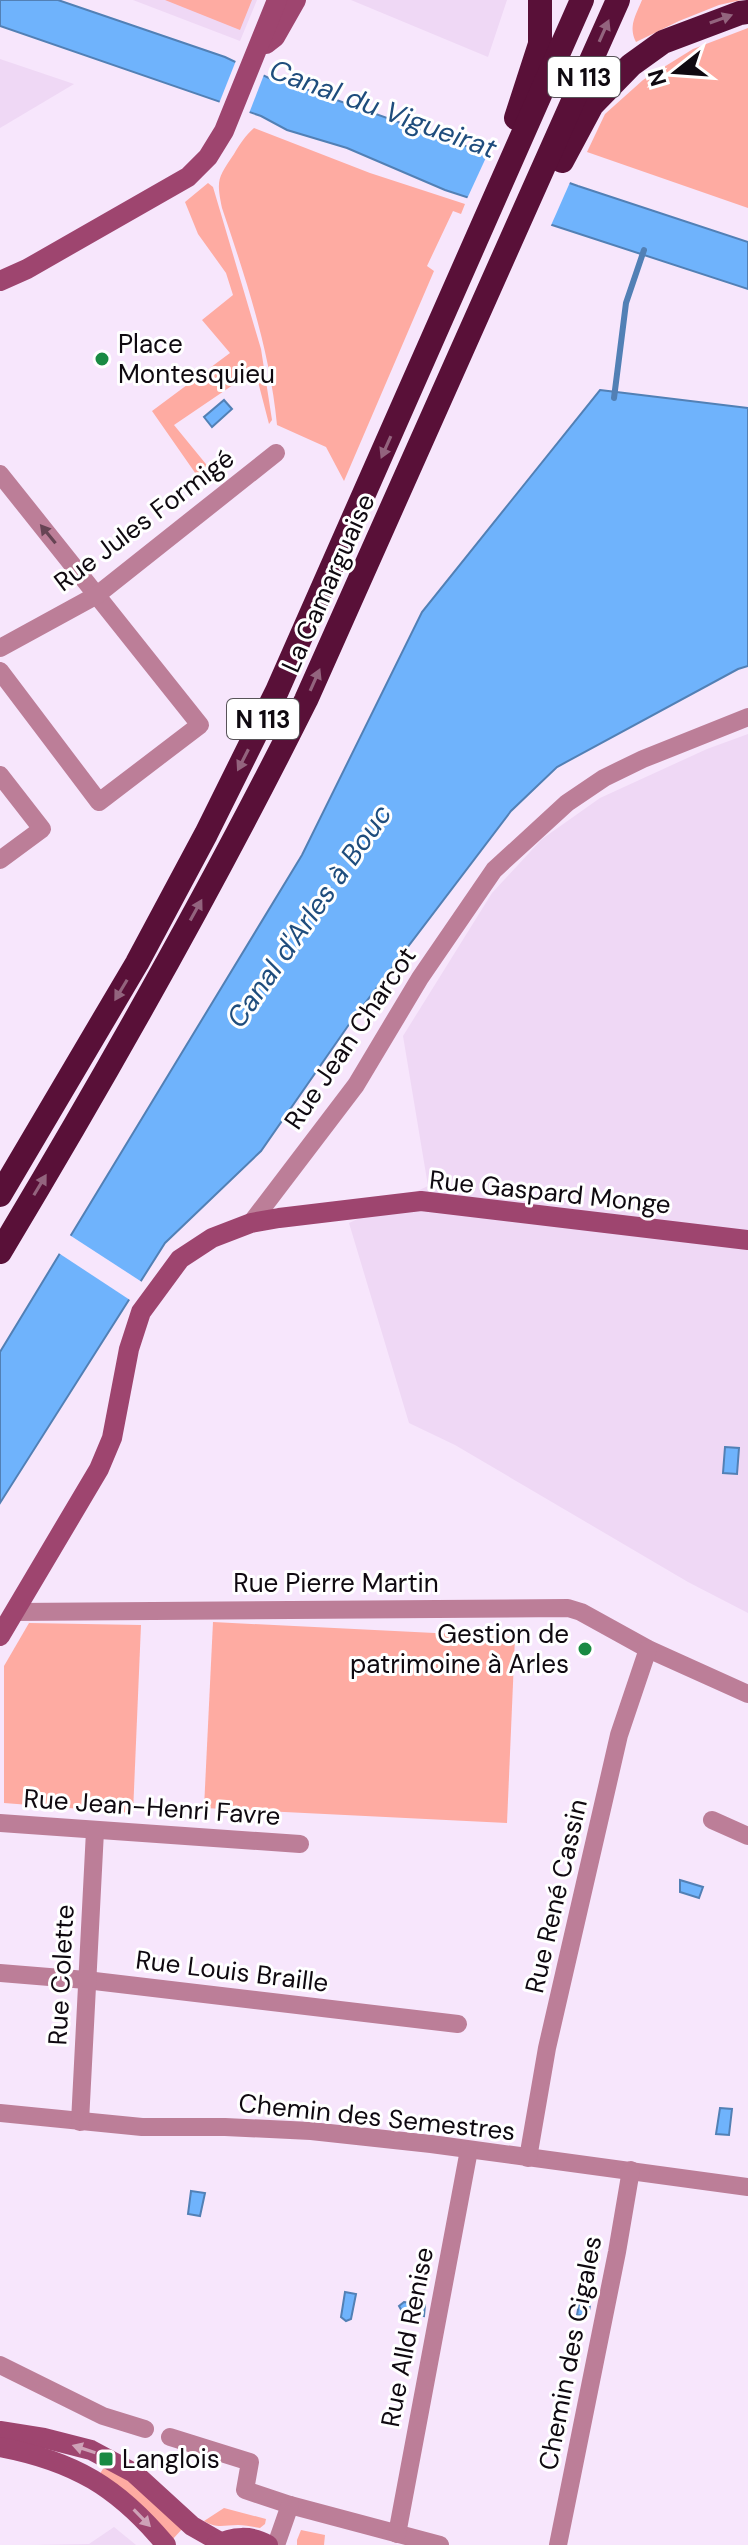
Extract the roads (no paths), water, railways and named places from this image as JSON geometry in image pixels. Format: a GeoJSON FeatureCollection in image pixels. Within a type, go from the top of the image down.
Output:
{"type":"FeatureCollection","features":[{"type":"Feature","properties":{"kind":"highway"},"geometry":{"type":"LineString","coordinates":[[515,140],[540,44],[540,0]]}},
{"type":"Feature","properties":{"kind":"highway","name":"La Camarguaise"},"geometry":{"type":"LineString","coordinates":[[0,1195],[137,963],[277,691],[409,394],[515,140],[582,0]]}},
{"type":"Feature","properties":{"kind":"highway","name":"N 113"},"geometry":{"type":"LineString","coordinates":[[556,156],[618,0]]}},
{"type":"Feature","properties":{"kind":"highway"},"geometry":{"type":"LineString","coordinates":[[556,156],[592,105],[631,65],[663,42],[748,12]]}},
{"type":"Feature","properties":{"kind":"highway","name":"La Camarguaise"},"geometry":{"type":"LineString","coordinates":[[0,1252],[68,1139],[257,798],[306,700],[442,396],[556,156]]}},
{"type":"Feature","properties":{"kind":"street"},"geometry":{"type":"LineString","coordinates":[[0,281],[27,269],[188,177],[208,157],[230,119],[277,0]]}},
{"type":"Feature","properties":{"kind":"street"},"geometry":{"type":"LineString","coordinates":[[255,55],[275,37],[296,0]]}},
{"type":"Feature","properties":{"kind":"street","name":"Rue Jules Formigé"},"geometry":{"type":"LineString","coordinates":[[0,648],[97,595],[276,453]]}},
{"type":"Feature","properties":{"kind":"street"},"geometry":{"type":"LineString","coordinates":[[0,474],[200,725],[99,802],[0,671]]}},
{"type":"Feature","properties":{"kind":"street","name":"Rue Jean Charcot"},"geometry":{"type":"LineString","coordinates":[[251,1223],[356,1085],[420,978],[494,870],[567,803],[604,778],[748,717]]}},
{"type":"Feature","properties":{"kind":"street"},"geometry":{"type":"LineString","coordinates":[[0,775],[42,829],[0,860]]}},
{"type":"Feature","properties":{"kind":"street","name":"Rue Gaspard Monge"},"geometry":{"type":"LineString","coordinates":[[251,1223],[421,1201],[748,1240]]}},
{"type":"Feature","properties":{"kind":"street"},"geometry":{"type":"LineString","coordinates":[[0,1636],[99,1469],[112,1438],[129,1349],[141,1312],[180,1259],[212,1238],[251,1223]]}},
{"type":"Feature","properties":{"kind":"street","name":"Rue Pierre Martin"},"geometry":{"type":"LineString","coordinates":[[15,1612],[568,1608],[648,1649],[748,1694]]}},
{"type":"Feature","properties":{"kind":"street","name":"Rue René Cassin"},"geometry":{"type":"LineString","coordinates":[[528,2158],[547,2048],[616,1746],[648,1649]]}},
{"type":"Feature","properties":{"kind":"street"},"geometry":{"type":"LineString","coordinates":[[712,1820],[748,1836]]}},
{"type":"Feature","properties":{"kind":"street","name":"Rue Jean-Henri Favre"},"geometry":{"type":"LineString","coordinates":[[0,1823],[300,1844]]}},
{"type":"Feature","properties":{"kind":"street","name":"Rue Colette"},"geometry":{"type":"LineString","coordinates":[[80,2122],[95,1831]]}},
{"type":"Feature","properties":{"kind":"street","name":"Rue Louis Braille"},"geometry":{"type":"LineString","coordinates":[[0,1973],[86,1980],[458,2024]]}},
{"type":"Feature","properties":{"kind":"street","name":"Chemin des Semestres"},"geometry":{"type":"LineString","coordinates":[[0,2113],[142,2127],[311,2131],[748,2187]]}},
{"type":"Feature","properties":{"kind":"street","name":"Rue Alld Renise"},"geometry":{"type":"LineString","coordinates":[[397,2534],[469,2150]]}},
{"type":"Feature","properties":{"kind":"street","name":"Chemin des Cigales"},"geometry":{"type":"LineString","coordinates":[[558,2545],[631,2170]]}},
{"type":"Feature","properties":{"kind":"street"},"geometry":{"type":"LineString","coordinates":[[0,2365],[103,2416],[145,2429]]}},
{"type":"Feature","properties":{"kind":"street"},"geometry":{"type":"LineString","coordinates":[[0,2431],[91,2450],[134,2473],[192,2526],[218,2544],[234,2538],[248,2538],[268,2545]]}},
{"type":"Feature","properties":{"kind":"street"},"geometry":{"type":"LineString","coordinates":[[170,2437],[250,2462],[245,2490],[440,2545]]}},
{"type":"Feature","properties":{"kind":"street"},"geometry":{"type":"LineString","coordinates":[[0,2447],[70,2468],[111,2490],[142,2516],[166,2545]]}},
{"type":"Feature","properties":{"kind":"street"},"geometry":{"type":"LineString","coordinates":[[276,2545],[290,2505]]}},
{"type":"Feature","properties":{"kind":"water"},"geometry":{"type":"Polygon","coordinates":[[[0,0],[58,0],[225,57],[275,81],[286,82],[578,186],[748,242],[748,289],[445,190],[347,148],[287,130],[261,116],[0,26],[0,0]]]}},
{"type":"Feature","properties":{"kind":"water","name":"Canal d'Arles à Bouc"},"geometry":{"type":"Polygon","coordinates":[[[600,390],[748,408],[748,666],[557,767],[511,811],[350,1023],[261,1151],[165,1243],[0,1503],[0,1352],[302,855],[422,612],[600,390]]]}},
{"type":"Feature","properties":{"kind":"water"},"geometry":{"type":"Polygon","coordinates":[[[224,400],[232,409],[212,427],[204,417],[224,400]]]}},
{"type":"Feature","properties":{"kind":"water"},"geometry":{"type":"Polygon","coordinates":[[[725,1447],[739,1448],[737,1474],[723,1473],[725,1447]]]}},
{"type":"Feature","properties":{"kind":"water"},"geometry":{"type":"Polygon","coordinates":[[[680,1880],[703,1887],[699,1898],[680,1892],[680,1880]]]}},
{"type":"Feature","properties":{"kind":"water"},"geometry":{"type":"Polygon","coordinates":[[[720,2108],[732,2109],[729,2135],[716,2134],[720,2108]]]}},
{"type":"Feature","properties":{"kind":"water"},"geometry":{"type":"Polygon","coordinates":[[[191,2191],[205,2193],[200,2216],[188,2214],[191,2191]]]}},
{"type":"Feature","properties":{"kind":"water"},"geometry":{"type":"Polygon","coordinates":[[[345,2292],[356,2294],[351,2319],[346,2321],[341,2317],[345,2292]]]}},
{"type":"Feature","properties":{"kind":"water"},"geometry":{"type":"Polygon","coordinates":[[[581,2293],[592,2295],[588,2316],[577,2315],[581,2293]]]}},
{"type":"Feature","properties":{"kind":"water"},"geometry":{"type":"Polygon","coordinates":[[[404,2302],[425,2305],[424,2316],[403,2313],[399,2306],[404,2302]]]}},
{"type":"Feature","properties":{"kind":"waterway"},"geometry":{"type":"LineString","coordinates":[[614,398],[626,303],[644,250]]}},
{"type":"Feature","properties":{"kind":"place","name":"Place Montesquieu"},"geometry":{"type":"Point","coordinates":[102,359]}},
{"type":"Feature","properties":{"kind":"place","name":"Gestion de patrimoine à Arles"},"geometry":{"type":"Point","coordinates":[585,1649]}},
{"type":"Feature","properties":{"kind":"place","name":"Langlois"},"geometry":{"type":"Point","coordinates":[106,2459]}},
{"type":"Feature","properties":{"kind":"water label","name":"Canal du Vigueirat"},"geometry":{"type":"Point","coordinates":[383,109]}}]}
